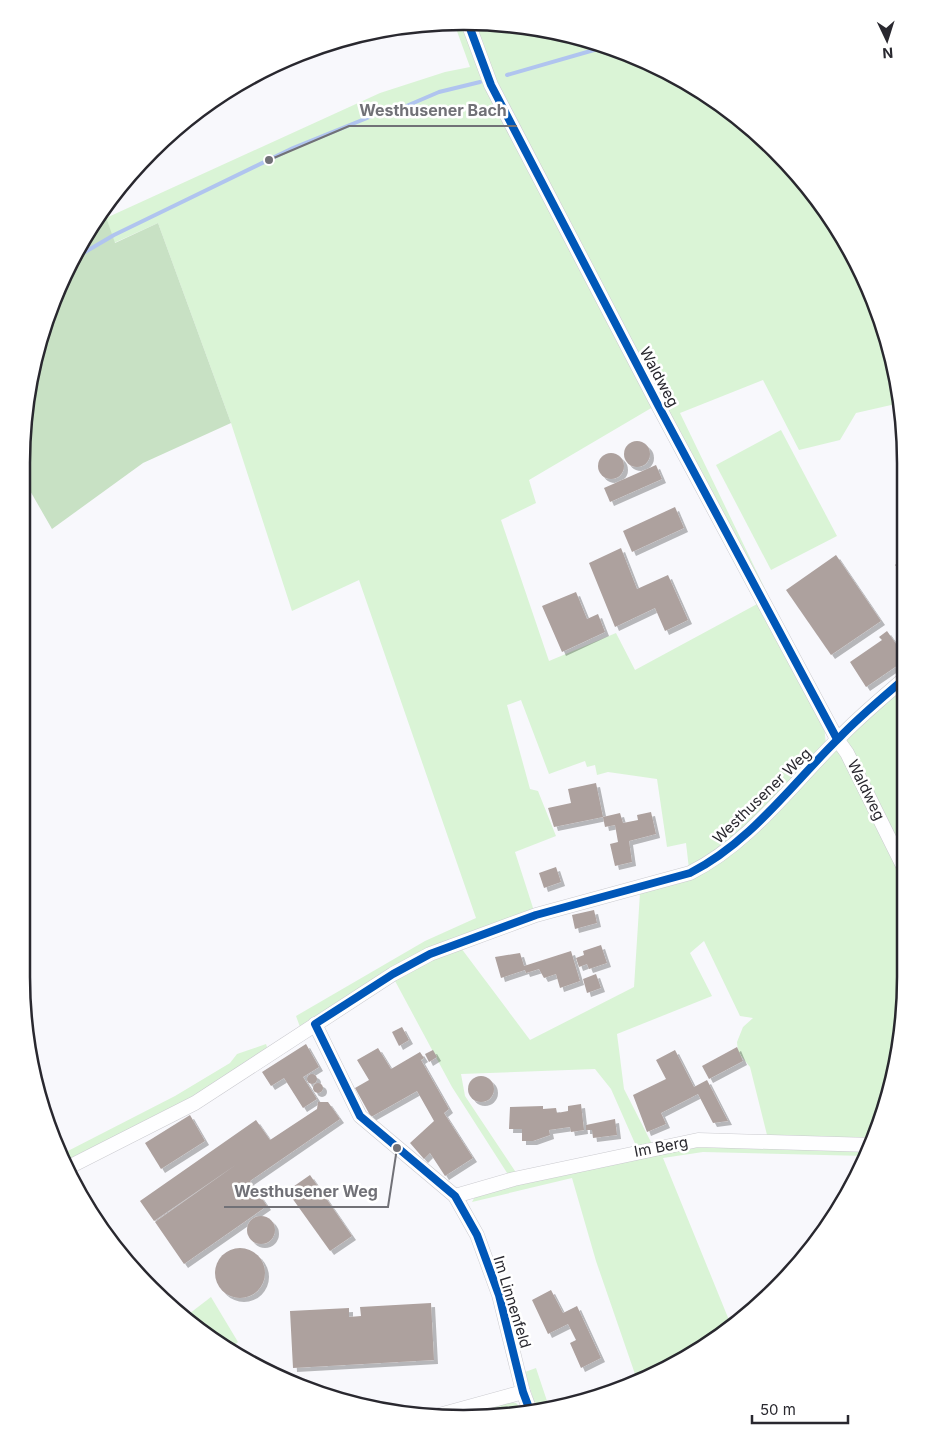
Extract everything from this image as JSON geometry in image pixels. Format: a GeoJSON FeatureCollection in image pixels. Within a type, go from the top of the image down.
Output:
{"type":"FeatureCollection","features":[{"type":"Feature","properties":{"kind":"street","name":"Waldweg"},"geometry":{"type":"LineString","coordinates":[[471,30],[495,94],[654,398],[837,739],[847,753],[897,854]]}},
{"type":"Feature","properties":{"kind":"street","name":"Westhusener Weg"},"geometry":{"type":"LineString","coordinates":[[73,1165],[194,1103],[392,974],[430,954],[536,915],[587,899],[640,888],[690,873],[712,862],[738,843],[837,739],[897,685]]}},
{"type":"Feature","properties":{"kind":"street","name":"Im Linnenfeld"},"geometry":{"type":"LineString","coordinates":[[315,1024],[360,1116],[456,1196],[476,1236],[499,1295],[528,1405]]}},
{"type":"Feature","properties":{"kind":"street","name":"Im Berg"},"geometry":{"type":"LineString","coordinates":[[456,1196],[514,1179],[698,1140],[863,1145]]}},
{"type":"Feature","properties":{"kind":"street"},"geometry":{"type":"LineString","coordinates":[[458,1410],[523,1392]]}},
{"type":"Feature","properties":{"kind":"green space"},"geometry":{"type":"Polygon","coordinates":[[[457,30],[467,30],[653,407],[529,480],[536,503],[501,520],[549,661],[616,633],[635,670],[759,603],[824,725],[826,745],[734,840],[689,869],[686,843],[667,847],[657,779],[608,772],[597,775],[595,765],[587,767],[585,761],[549,774],[521,700],[507,705],[530,789],[538,791],[556,836],[515,852],[534,911],[425,950],[300,1027],[296,1016],[425,941],[476,918],[359,580],[292,611],[231,423],[158,223],[114,243],[106,219],[380,93],[445,72],[470,67],[457,30]]]}},
{"type":"Feature","properties":{"kind":"green space"},"geometry":{"type":"Polygon","coordinates":[[[474,30],[548,38],[603,53],[655,75],[704,103],[770,157],[807,200],[839,247],[864,298],[874,324],[889,379],[893,405],[856,413],[840,440],[799,450],[763,380],[680,413],[768,595],[495,88],[474,30]]]}},
{"type":"Feature","properties":{"kind":"green space"},"geometry":{"type":"Polygon","coordinates":[[[106,218],[115,243],[158,223],[231,423],[143,463],[52,529],[30,491],[30,464],[31,435],[38,379],[53,324],[75,272],[106,218]]]}},
{"type":"Feature","properties":{"kind":"green space"},"geometry":{"type":"Polygon","coordinates":[[[781,430],[837,536],[771,570],[716,465],[781,430]]]}},
{"type":"Feature","properties":{"kind":"green space"},"geometry":{"type":"Polygon","coordinates":[[[897,692],[897,834],[893,836],[846,740],[897,692]]]}},
{"type":"Feature","properties":{"kind":"green space"},"geometry":{"type":"Polygon","coordinates":[[[835,750],[844,755],[897,861],[897,976],[893,1033],[882,1089],[864,1142],[768,1139],[750,1067],[738,1052],[737,1042],[743,1027],[753,1018],[740,1016],[704,941],[690,953],[712,996],[617,1034],[624,1089],[652,1144],[637,1148],[611,1089],[595,1069],[461,1074],[465,1096],[517,1174],[509,1176],[452,1087],[394,979],[431,959],[461,948],[530,1040],[634,987],[640,893],[691,877],[835,750]]]}},
{"type":"Feature","properties":{"kind":"green space"},"geometry":{"type":"Polygon","coordinates":[[[266,1044],[267,1047],[261,1055],[192,1097],[72,1161],[67,1151],[175,1096],[230,1063],[237,1054],[266,1044]]]}},
{"type":"Feature","properties":{"kind":"green space"},"geometry":{"type":"Polygon","coordinates":[[[697,1144],[861,1148],[858,1156],[703,1152],[663,1158],[728,1319],[680,1352],[635,1374],[596,1261],[572,1178],[472,1202],[476,1195],[697,1144]]]}},
{"type":"Feature","properties":{"kind":"green space"},"geometry":{"type":"Polygon","coordinates":[[[211,1297],[238,1342],[235,1344],[223,1337],[191,1313],[211,1297]]]}},
{"type":"Feature","properties":{"kind":"green space"},"geometry":{"type":"Polygon","coordinates":[[[536,1368],[547,1402],[535,1404],[525,1372],[536,1368]]]}},
{"type":"Feature","properties":{"kind":"green space"},"geometry":{"type":"Polygon","coordinates":[[[506,1401],[516,1403],[519,1406],[492,1409],[478,1409],[506,1401]]]}},
{"type":"Feature","properties":{"kind":"building"},"geometry":{"type":"Polygon","coordinates":[[[637,441],[646,445],[650,454],[646,463],[637,467],[628,463],[624,454],[628,445],[637,441]]]}},
{"type":"Feature","properties":{"kind":"building"},"geometry":{"type":"Polygon","coordinates":[[[611,453],[620,457],[624,466],[620,475],[611,479],[602,475],[598,466],[602,457],[611,453]]]}},
{"type":"Feature","properties":{"kind":"building"},"geometry":{"type":"Polygon","coordinates":[[[656,465],[662,479],[610,502],[604,488],[656,465]]]}},
{"type":"Feature","properties":{"kind":"building"},"geometry":{"type":"Polygon","coordinates":[[[675,507],[684,528],[632,552],[623,531],[675,507]]]}},
{"type":"Feature","properties":{"kind":"building"},"geometry":{"type":"Polygon","coordinates":[[[621,548],[637,589],[668,575],[688,620],[665,631],[655,608],[615,627],[589,563],[621,548]]]}},
{"type":"Feature","properties":{"kind":"building"},"geometry":{"type":"Polygon","coordinates":[[[836,555],[881,621],[831,655],[786,590],[836,555]]]}},
{"type":"Feature","properties":{"kind":"building"},"geometry":{"type":"Polygon","coordinates":[[[576,592],[587,619],[598,614],[605,632],[562,652],[542,606],[576,592]]]}},
{"type":"Feature","properties":{"kind":"building"},"geometry":{"type":"Polygon","coordinates":[[[887,631],[897,645],[897,666],[866,687],[850,662],[882,640],[879,637],[887,631]]]}},
{"type":"Feature","properties":{"kind":"building"},"geometry":{"type":"Polygon","coordinates":[[[596,783],[603,817],[554,827],[548,808],[571,803],[568,789],[596,783]]]}},
{"type":"Feature","properties":{"kind":"building"},"geometry":{"type":"Polygon","coordinates":[[[651,812],[656,834],[629,841],[632,862],[615,866],[610,844],[618,842],[615,825],[605,827],[603,817],[620,813],[623,823],[638,820],[637,815],[651,812]]]}},
{"type":"Feature","properties":{"kind":"building"},"geometry":{"type":"Polygon","coordinates":[[[556,867],[561,882],[544,888],[539,873],[556,867]]]}},
{"type":"Feature","properties":{"kind":"building"},"geometry":{"type":"Polygon","coordinates":[[[594,910],[597,923],[575,929],[572,915],[594,910]]]}},
{"type":"Feature","properties":{"kind":"building"},"geometry":{"type":"Polygon","coordinates":[[[601,945],[607,963],[589,969],[587,964],[579,967],[576,958],[584,955],[583,951],[601,945]]]}},
{"type":"Feature","properties":{"kind":"building"},"geometry":{"type":"Polygon","coordinates":[[[571,951],[580,981],[560,988],[556,974],[544,978],[539,969],[526,973],[525,970],[501,978],[495,957],[520,953],[524,966],[571,951]]]}},
{"type":"Feature","properties":{"kind":"building"},"geometry":{"type":"Polygon","coordinates":[[[596,974],[601,988],[587,993],[583,979],[596,974]]]}},
{"type":"Feature","properties":{"kind":"building"},"geometry":{"type":"Polygon","coordinates":[[[402,1027],[409,1040],[399,1046],[392,1032],[402,1027]]]}},
{"type":"Feature","properties":{"kind":"building"},"geometry":{"type":"Polygon","coordinates":[[[306,1044],[319,1067],[303,1077],[317,1099],[303,1108],[284,1078],[271,1086],[262,1072],[306,1044]]]}},
{"type":"Feature","properties":{"kind":"building"},"geometry":{"type":"Polygon","coordinates":[[[737,1047],[743,1061],[709,1079],[702,1066],[737,1047]]]}},
{"type":"Feature","properties":{"kind":"building"},"geometry":{"type":"Polygon","coordinates":[[[378,1048],[391,1069],[420,1052],[424,1058],[421,1060],[449,1109],[444,1113],[473,1158],[445,1176],[430,1153],[424,1159],[410,1143],[434,1121],[417,1091],[371,1117],[355,1088],[369,1080],[357,1060],[378,1048]]]}},
{"type":"Feature","properties":{"kind":"building"},"geometry":{"type":"Polygon","coordinates":[[[433,1050],[437,1057],[429,1062],[425,1054],[433,1050]]]}},
{"type":"Feature","properties":{"kind":"building"},"geometry":{"type":"Polygon","coordinates":[[[675,1050],[694,1087],[707,1080],[728,1121],[713,1123],[698,1094],[661,1113],[666,1124],[647,1132],[633,1095],[666,1079],[656,1060],[675,1050]]]}},
{"type":"Feature","properties":{"kind":"building"},"geometry":{"type":"Polygon","coordinates":[[[310,1074],[314,1074],[317,1079],[316,1083],[310,1084],[307,1081],[307,1077],[310,1074]]]}},
{"type":"Feature","properties":{"kind":"building"},"geometry":{"type":"Polygon","coordinates":[[[481,1076],[490,1080],[494,1089],[490,1098],[481,1102],[472,1098],[468,1089],[472,1080],[481,1076]]]}},
{"type":"Feature","properties":{"kind":"building"},"geometry":{"type":"Polygon","coordinates":[[[316,1083],[320,1083],[323,1088],[322,1092],[316,1093],[313,1090],[313,1086],[316,1083]]]}},
{"type":"Feature","properties":{"kind":"building"},"geometry":{"type":"Polygon","coordinates":[[[318,1102],[328,1102],[340,1119],[250,1181],[267,1206],[184,1264],[155,1222],[237,1164],[154,1221],[140,1201],[256,1120],[270,1140],[317,1109],[318,1102]]]}},
{"type":"Feature","properties":{"kind":"building"},"geometry":{"type":"Polygon","coordinates":[[[581,1104],[584,1130],[571,1132],[570,1127],[549,1130],[550,1135],[533,1141],[522,1141],[522,1129],[509,1129],[510,1107],[543,1106],[543,1109],[556,1108],[557,1113],[568,1111],[568,1106],[581,1104]]]}},
{"type":"Feature","properties":{"kind":"building"},"geometry":{"type":"Polygon","coordinates":[[[190,1115],[205,1141],[161,1169],[145,1143],[190,1115]]]}},
{"type":"Feature","properties":{"kind":"building"},"geometry":{"type":"Polygon","coordinates":[[[615,1119],[617,1135],[593,1138],[592,1130],[586,1130],[586,1125],[615,1119]]]}},
{"type":"Feature","properties":{"kind":"building"},"geometry":{"type":"Polygon","coordinates":[[[310,1175],[352,1236],[330,1251],[287,1191],[310,1175]]]}},
{"type":"Feature","properties":{"kind":"building"},"geometry":{"type":"Polygon","coordinates":[[[261,1216],[271,1220],[275,1230],[271,1240],[261,1244],[251,1240],[247,1230],[251,1220],[261,1216]]]}},
{"type":"Feature","properties":{"kind":"building"},"geometry":{"type":"Polygon","coordinates":[[[245,1248],[258,1255],[264,1263],[264,1283],[258,1291],[250,1297],[235,1298],[222,1291],[216,1283],[215,1268],[222,1255],[230,1249],[245,1248]]]}},
{"type":"Feature","properties":{"kind":"building"},"geometry":{"type":"Polygon","coordinates":[[[551,1290],[563,1313],[577,1306],[601,1358],[581,1368],[570,1343],[576,1340],[568,1324],[548,1334],[532,1300],[551,1290]]]}},
{"type":"Feature","properties":{"kind":"building"},"geometry":{"type":"Polygon","coordinates":[[[431,1303],[434,1360],[293,1368],[290,1311],[349,1308],[349,1317],[361,1316],[360,1307],[431,1303]]]}},
{"type":"Feature","properties":{"kind":"waterway"},"geometry":{"type":"LineString","coordinates":[[507,75],[593,50]]}},
{"type":"Feature","properties":{"kind":"waterway"},"geometry":{"type":"LineString","coordinates":[[86,252],[114,235],[293,148],[377,114],[404,107],[439,92],[480,82]]}},
{"type":"Feature","properties":{"kind":"cycle path"},"geometry":{"type":"LineString","coordinates":[[471,30],[491,85],[659,407],[837,739]]}},
{"type":"Feature","properties":{"kind":"cycle path"},"geometry":{"type":"LineString","coordinates":[[528,1405],[499,1295],[477,1235],[455,1196],[360,1116],[315,1024],[393,974],[430,954],[536,915],[690,873],[712,861],[732,846],[769,812],[847,730],[897,685]]}},
{"type":"Feature","properties":{"kind":"place","name":"Westhusener Bach"},"geometry":{"type":"Point","coordinates":[269,160]}},
{"type":"Feature","properties":{"kind":"place","name":"Westhusener Weg"},"geometry":{"type":"Point","coordinates":[397,1148]}}]}
